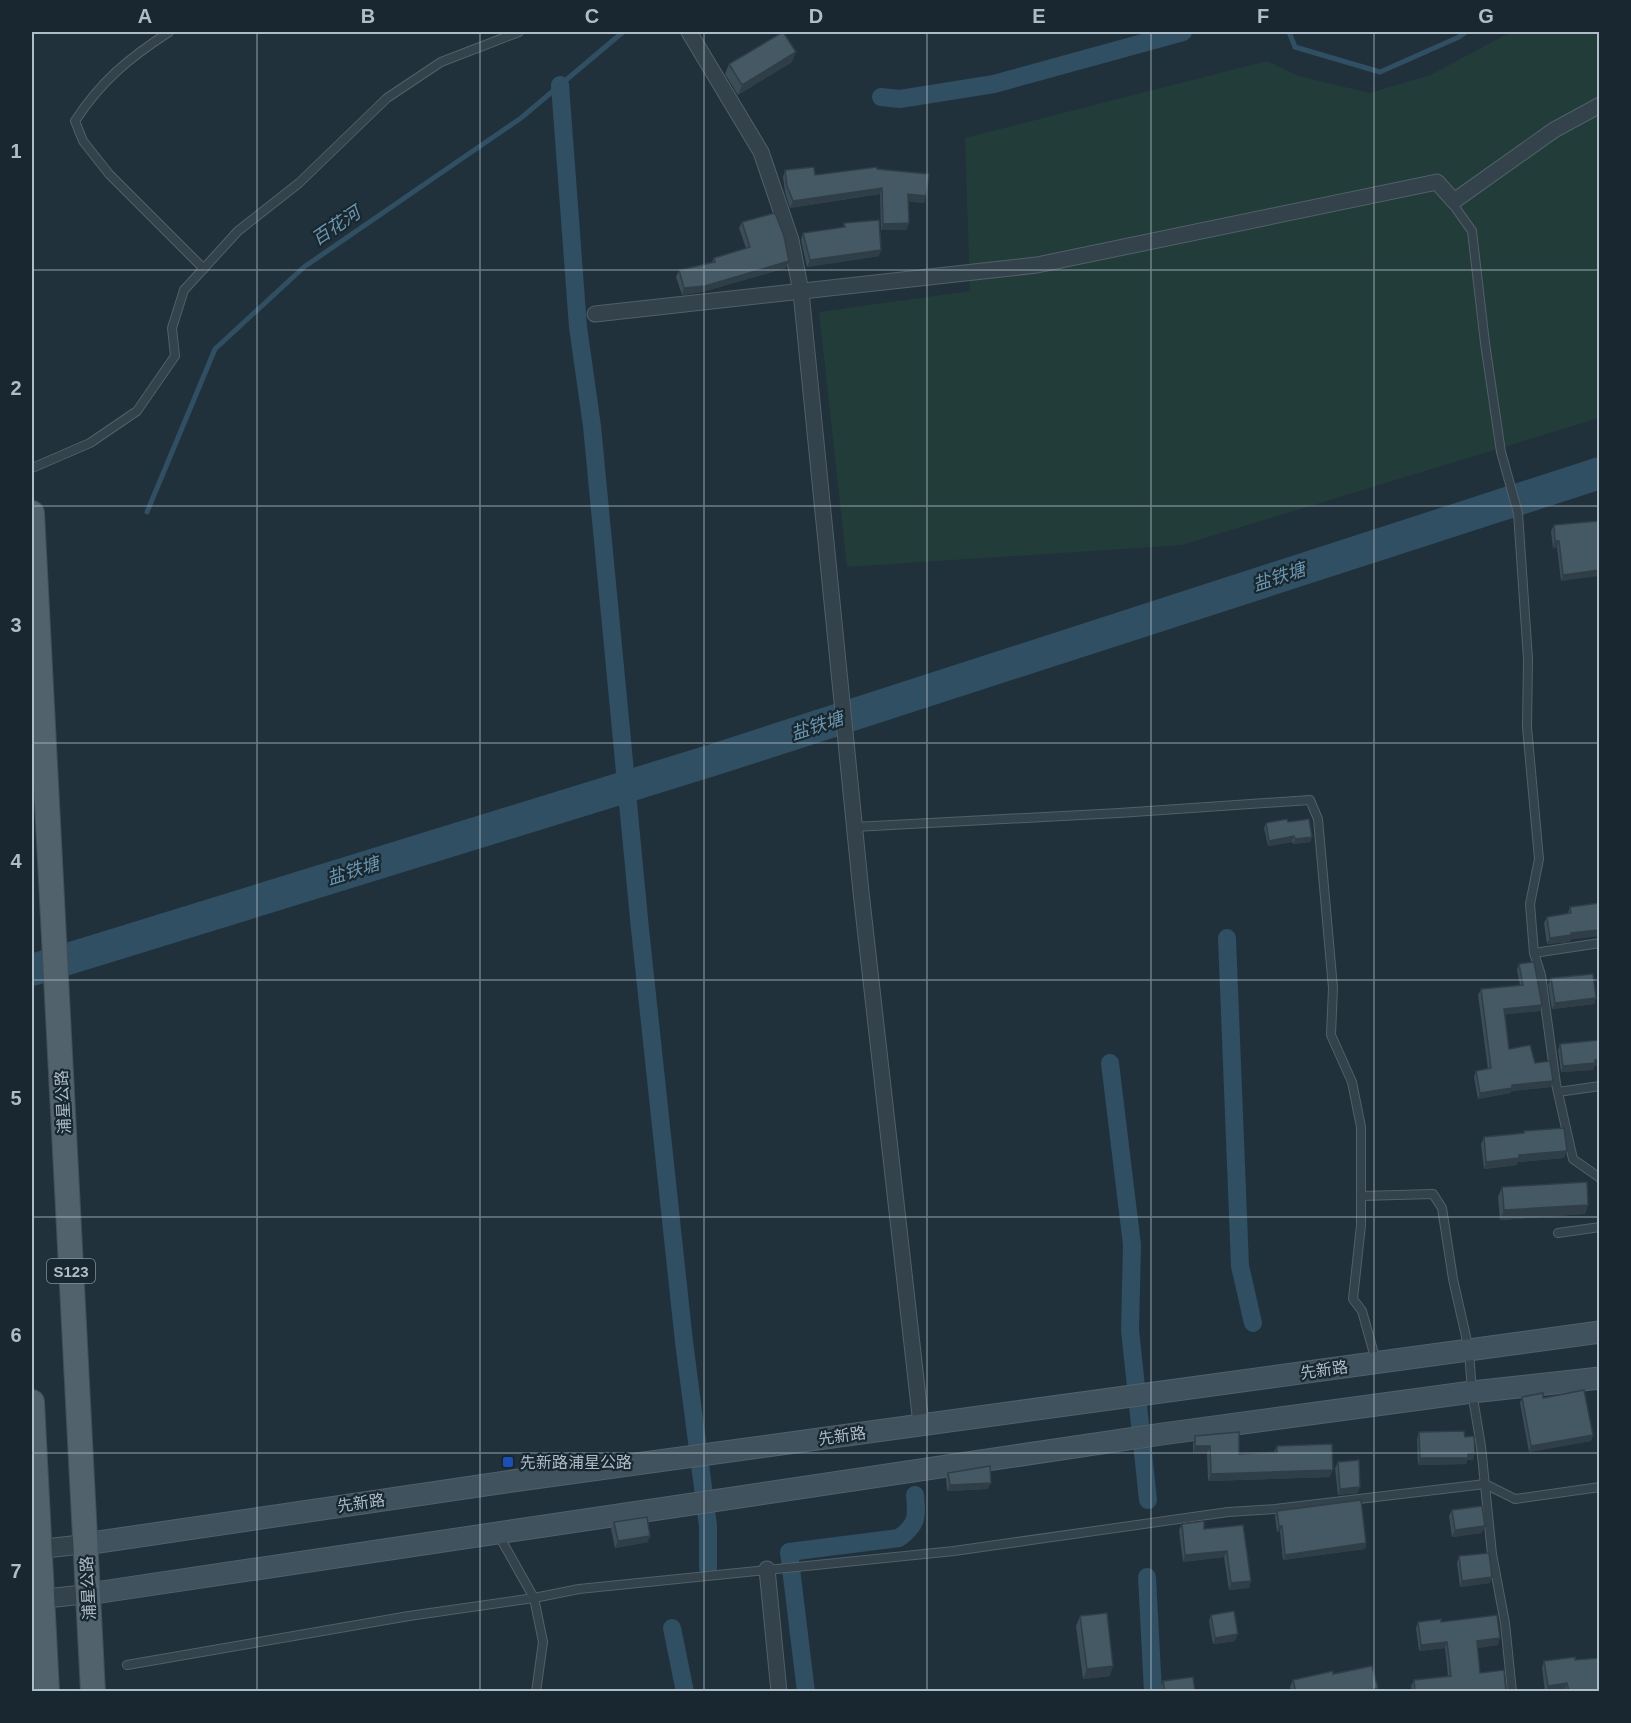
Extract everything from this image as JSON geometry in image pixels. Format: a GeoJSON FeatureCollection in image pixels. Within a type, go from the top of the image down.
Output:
{"type":"FeatureCollection","features":[{"type":"Feature","properties":{"kind":"main road","name":"浦星公路"},"geometry":{"type":"LineString","coordinates":[[32,513],[93,1692]]}},
{"type":"Feature","properties":{"kind":"main road","name":"先新路"},"geometry":{"type":"LineString","coordinates":[[85,1544],[512,1481],[1599,1332]]}},
{"type":"Feature","properties":{"kind":"main road"},"geometry":{"type":"LineString","coordinates":[[88,1594],[1162,1434],[1472,1392],[1599,1378]]}},
{"type":"Feature","properties":{"kind":"main road"},"geometry":{"type":"LineString","coordinates":[[32,1402],[37,1599],[47,1692]]}},
{"type":"Feature","properties":{"kind":"street"},"geometry":{"type":"LineString","coordinates":[[689,32],[762,152],[791,240],[801,292],[854,827],[921,1424]]}},
{"type":"Feature","properties":{"kind":"street"},"geometry":{"type":"LineString","coordinates":[[595,314],[1037,265],[1437,182],[1454,201],[1554,130],[1599,105]]}},
{"type":"Feature","properties":{"kind":"street"},"geometry":{"type":"LineString","coordinates":[[35,1550],[85,1544]]}},
{"type":"Feature","properties":{"kind":"street"},"geometry":{"type":"LineString","coordinates":[[766,1569],[779,1692]]}},
{"type":"Feature","properties":{"kind":"street"},"geometry":{"type":"LineString","coordinates":[[37,1599],[88,1594]]}},
{"type":"Feature","properties":{"kind":"lane"},"geometry":{"type":"LineString","coordinates":[[169,32],[114,72],[75,121],[83,141],[110,174],[204,269]]}},
{"type":"Feature","properties":{"kind":"lane"},"geometry":{"type":"LineString","coordinates":[[32,468],[90,443],[137,411],[175,356],[172,328],[184,290],[238,231],[298,183],[387,98],[441,62],[519,32]]}},
{"type":"Feature","properties":{"kind":"lane"},"geometry":{"type":"LineString","coordinates":[[1437,182],[1472,231],[1501,452],[1518,513],[1528,659],[1527,727],[1539,859],[1530,904],[1534,953],[1541,975],[1558,1092],[1573,1159],[1599,1178]]}},
{"type":"Feature","properties":{"kind":"lane"},"geometry":{"type":"LineString","coordinates":[[854,827],[1310,800],[1318,819],[1333,988],[1331,1035],[1352,1082],[1361,1127],[1361,1225],[1353,1299],[1362,1311],[1377,1362]]}},
{"type":"Feature","properties":{"kind":"lane"},"geometry":{"type":"LineString","coordinates":[[1534,953],[1599,943]]}},
{"type":"Feature","properties":{"kind":"lane"},"geometry":{"type":"LineString","coordinates":[[1558,1092],[1599,1086]]}},
{"type":"Feature","properties":{"kind":"lane"},"geometry":{"type":"LineString","coordinates":[[1361,1197],[1433,1194],[1442,1209],[1453,1279],[1469,1350],[1492,1554],[1505,1623],[1512,1692]]}},
{"type":"Feature","properties":{"kind":"lane"},"geometry":{"type":"LineString","coordinates":[[1558,1233],[1599,1227]]}},
{"type":"Feature","properties":{"kind":"lane"},"geometry":{"type":"LineString","coordinates":[[127,1665],[374,1622],[534,1598],[579,1588],[954,1551],[1228,1512],[1286,1508],[1485,1484],[1515,1499],[1599,1487]]}},
{"type":"Feature","properties":{"kind":"lane"},"geometry":{"type":"LineString","coordinates":[[497,1533],[534,1598],[543,1642],[536,1692]]}},
{"type":"Feature","properties":{"kind":"green space"},"geometry":{"type":"Polygon","coordinates":[[[1511,32],[1599,32],[1599,418],[1182,545],[847,567],[819,312],[970,291],[965,138],[1267,61],[1298,76],[1370,93],[1430,75],[1511,32]]]}},
{"type":"Feature","properties":{"kind":"building"},"geometry":{"type":"Polygon","coordinates":[[[783,32],[796,52],[742,85],[729,64],[783,32]]]}},
{"type":"Feature","properties":{"kind":"building"},"geometry":{"type":"Polygon","coordinates":[[[814,167],[815,175],[877,167],[877,169],[929,174],[926,196],[908,194],[909,223],[883,224],[882,188],[793,201],[787,186],[785,170],[814,167]]]}},
{"type":"Feature","properties":{"kind":"building"},"geometry":{"type":"Polygon","coordinates":[[[775,213],[784,236],[789,261],[705,286],[684,288],[679,270],[715,262],[714,258],[750,247],[742,222],[775,213]]]}},
{"type":"Feature","properties":{"kind":"building"},"geometry":{"type":"Polygon","coordinates":[[[879,220],[881,250],[810,260],[803,233],[845,227],[844,223],[879,220]]]}},
{"type":"Feature","properties":{"kind":"building"},"geometry":{"type":"Polygon","coordinates":[[[1598,521],[1599,570],[1563,575],[1559,541],[1555,541],[1554,525],[1598,521]]]}},
{"type":"Feature","properties":{"kind":"building"},"geometry":{"type":"Polygon","coordinates":[[[1287,819],[1288,822],[1309,819],[1312,837],[1295,839],[1294,836],[1269,841],[1266,823],[1287,819]]]}},
{"type":"Feature","properties":{"kind":"building"},"geometry":{"type":"Polygon","coordinates":[[[1599,903],[1599,930],[1550,938],[1547,917],[1571,913],[1570,907],[1599,903]]]}},
{"type":"Feature","properties":{"kind":"building"},"geometry":{"type":"Polygon","coordinates":[[[1534,962],[1542,1005],[1504,1009],[1509,1049],[1530,1045],[1535,1063],[1550,1061],[1553,1081],[1512,1085],[1512,1088],[1480,1093],[1476,1071],[1491,1068],[1481,989],[1523,985],[1519,964],[1534,962]]]}},
{"type":"Feature","properties":{"kind":"building"},"geometry":{"type":"Polygon","coordinates":[[[1593,974],[1596,998],[1555,1003],[1551,978],[1593,974]]]}},
{"type":"Feature","properties":{"kind":"building"},"geometry":{"type":"Polygon","coordinates":[[[1599,1040],[1599,1060],[1595,1060],[1595,1063],[1563,1066],[1560,1044],[1599,1040]]]}},
{"type":"Feature","properties":{"kind":"building"},"geometry":{"type":"Polygon","coordinates":[[[1564,1128],[1567,1151],[1519,1155],[1519,1158],[1486,1162],[1484,1137],[1564,1128]]]}},
{"type":"Feature","properties":{"kind":"building"},"geometry":{"type":"Polygon","coordinates":[[[1587,1182],[1588,1205],[1504,1210],[1502,1187],[1587,1182]]]}},
{"type":"Feature","properties":{"kind":"building"},"geometry":{"type":"Polygon","coordinates":[[[1584,1390],[1593,1435],[1531,1446],[1522,1397],[1543,1393],[1543,1398],[1584,1390]]]}},
{"type":"Feature","properties":{"kind":"building"},"geometry":{"type":"Polygon","coordinates":[[[1464,1431],[1465,1437],[1474,1436],[1475,1453],[1468,1454],[1468,1458],[1420,1458],[1419,1432],[1464,1431]]]}},
{"type":"Feature","properties":{"kind":"building"},"geometry":{"type":"Polygon","coordinates":[[[1239,1432],[1239,1454],[1277,1452],[1277,1446],[1332,1444],[1333,1470],[1211,1474],[1210,1446],[1195,1446],[1195,1436],[1239,1432]]]}},
{"type":"Feature","properties":{"kind":"building"},"geometry":{"type":"Polygon","coordinates":[[[1359,1460],[1360,1487],[1340,1489],[1338,1462],[1359,1460]]]}},
{"type":"Feature","properties":{"kind":"building"},"geometry":{"type":"Polygon","coordinates":[[[990,1466],[991,1483],[950,1485],[948,1473],[990,1466]]]}},
{"type":"Feature","properties":{"kind":"building"},"geometry":{"type":"Polygon","coordinates":[[[1361,1500],[1366,1543],[1285,1555],[1282,1526],[1279,1526],[1277,1511],[1361,1500]]]}},
{"type":"Feature","properties":{"kind":"building"},"geometry":{"type":"Polygon","coordinates":[[[1482,1506],[1485,1526],[1455,1530],[1452,1510],[1482,1506]]]}},
{"type":"Feature","properties":{"kind":"building"},"geometry":{"type":"Polygon","coordinates":[[[647,1517],[650,1536],[618,1541],[614,1522],[647,1517]]]}},
{"type":"Feature","properties":{"kind":"building"},"geometry":{"type":"Polygon","coordinates":[[[1204,1521],[1204,1529],[1243,1525],[1251,1581],[1231,1583],[1227,1551],[1185,1555],[1182,1524],[1204,1521]]]}},
{"type":"Feature","properties":{"kind":"building"},"geometry":{"type":"Polygon","coordinates":[[[1489,1553],[1492,1577],[1462,1581],[1459,1556],[1489,1553]]]}},
{"type":"Feature","properties":{"kind":"building"},"geometry":{"type":"Polygon","coordinates":[[[1234,1611],[1238,1634],[1215,1638],[1211,1615],[1234,1611]]]}},
{"type":"Feature","properties":{"kind":"building"},"geometry":{"type":"Polygon","coordinates":[[[1107,1613],[1113,1666],[1087,1669],[1080,1616],[1107,1613]]]}},
{"type":"Feature","properties":{"kind":"building"},"geometry":{"type":"Polygon","coordinates":[[[1497,1615],[1500,1638],[1477,1641],[1480,1673],[1504,1670],[1506,1692],[1415,1692],[1414,1680],[1451,1676],[1447,1642],[1421,1645],[1418,1622],[1441,1619],[1441,1622],[1497,1615]]]}},
{"type":"Feature","properties":{"kind":"building"},"geometry":{"type":"Polygon","coordinates":[[[1575,1657],[1575,1660],[1599,1658],[1599,1692],[1569,1692],[1567,1683],[1548,1686],[1544,1661],[1575,1657]]]}},
{"type":"Feature","properties":{"kind":"building"},"geometry":{"type":"Polygon","coordinates":[[[1372,1666],[1378,1688],[1363,1692],[1296,1692],[1293,1680],[1333,1671],[1333,1674],[1372,1666]]]}},
{"type":"Feature","properties":{"kind":"building"},"geometry":{"type":"Polygon","coordinates":[[[1193,1677],[1195,1692],[1165,1692],[1163,1681],[1193,1677]]]}},
{"type":"Feature","properties":{"kind":"waterway","name":"百花河"},"geometry":{"type":"LineString","coordinates":[[147,512],[215,349],[304,267],[521,118],[623,32]]}},
{"type":"Feature","properties":{"kind":"waterway"},"geometry":{"type":"LineString","coordinates":[[881,97],[900,99],[994,84],[1183,32]]}},
{"type":"Feature","properties":{"kind":"waterway","name":"百花河"},"geometry":{"type":"LineString","coordinates":[[1289,32],[1295,47],[1380,72],[1466,32]]}},
{"type":"Feature","properties":{"kind":"waterway"},"geometry":{"type":"LineString","coordinates":[[560,85],[578,327],[592,426],[640,929],[684,1342],[708,1526],[708,1568]]}},
{"type":"Feature","properties":{"kind":"waterway","name":"盐铁塘"},"geometry":{"type":"LineString","coordinates":[[32,970],[716,759],[1600,473]]}},
{"type":"Feature","properties":{"kind":"waterway"},"geometry":{"type":"LineString","coordinates":[[1227,938],[1240,1266],[1253,1323]]}},
{"type":"Feature","properties":{"kind":"waterway"},"geometry":{"type":"LineString","coordinates":[[1110,1063],[1132,1245],[1130,1330],[1148,1500]]}},
{"type":"Feature","properties":{"kind":"waterway"},"geometry":{"type":"LineString","coordinates":[[806,1692],[789,1552],[899,1538],[915,1520],[915,1495]]}},
{"type":"Feature","properties":{"kind":"waterway"},"geometry":{"type":"LineString","coordinates":[[1147,1577],[1153,1692]]}},
{"type":"Feature","properties":{"kind":"waterway"},"geometry":{"type":"LineString","coordinates":[[672,1628],[685,1692]]}},
{"type":"Feature","properties":{"kind":"place","name":"先新路浦星公路"},"geometry":{"type":"Point","coordinates":[508,1462]}}]}
